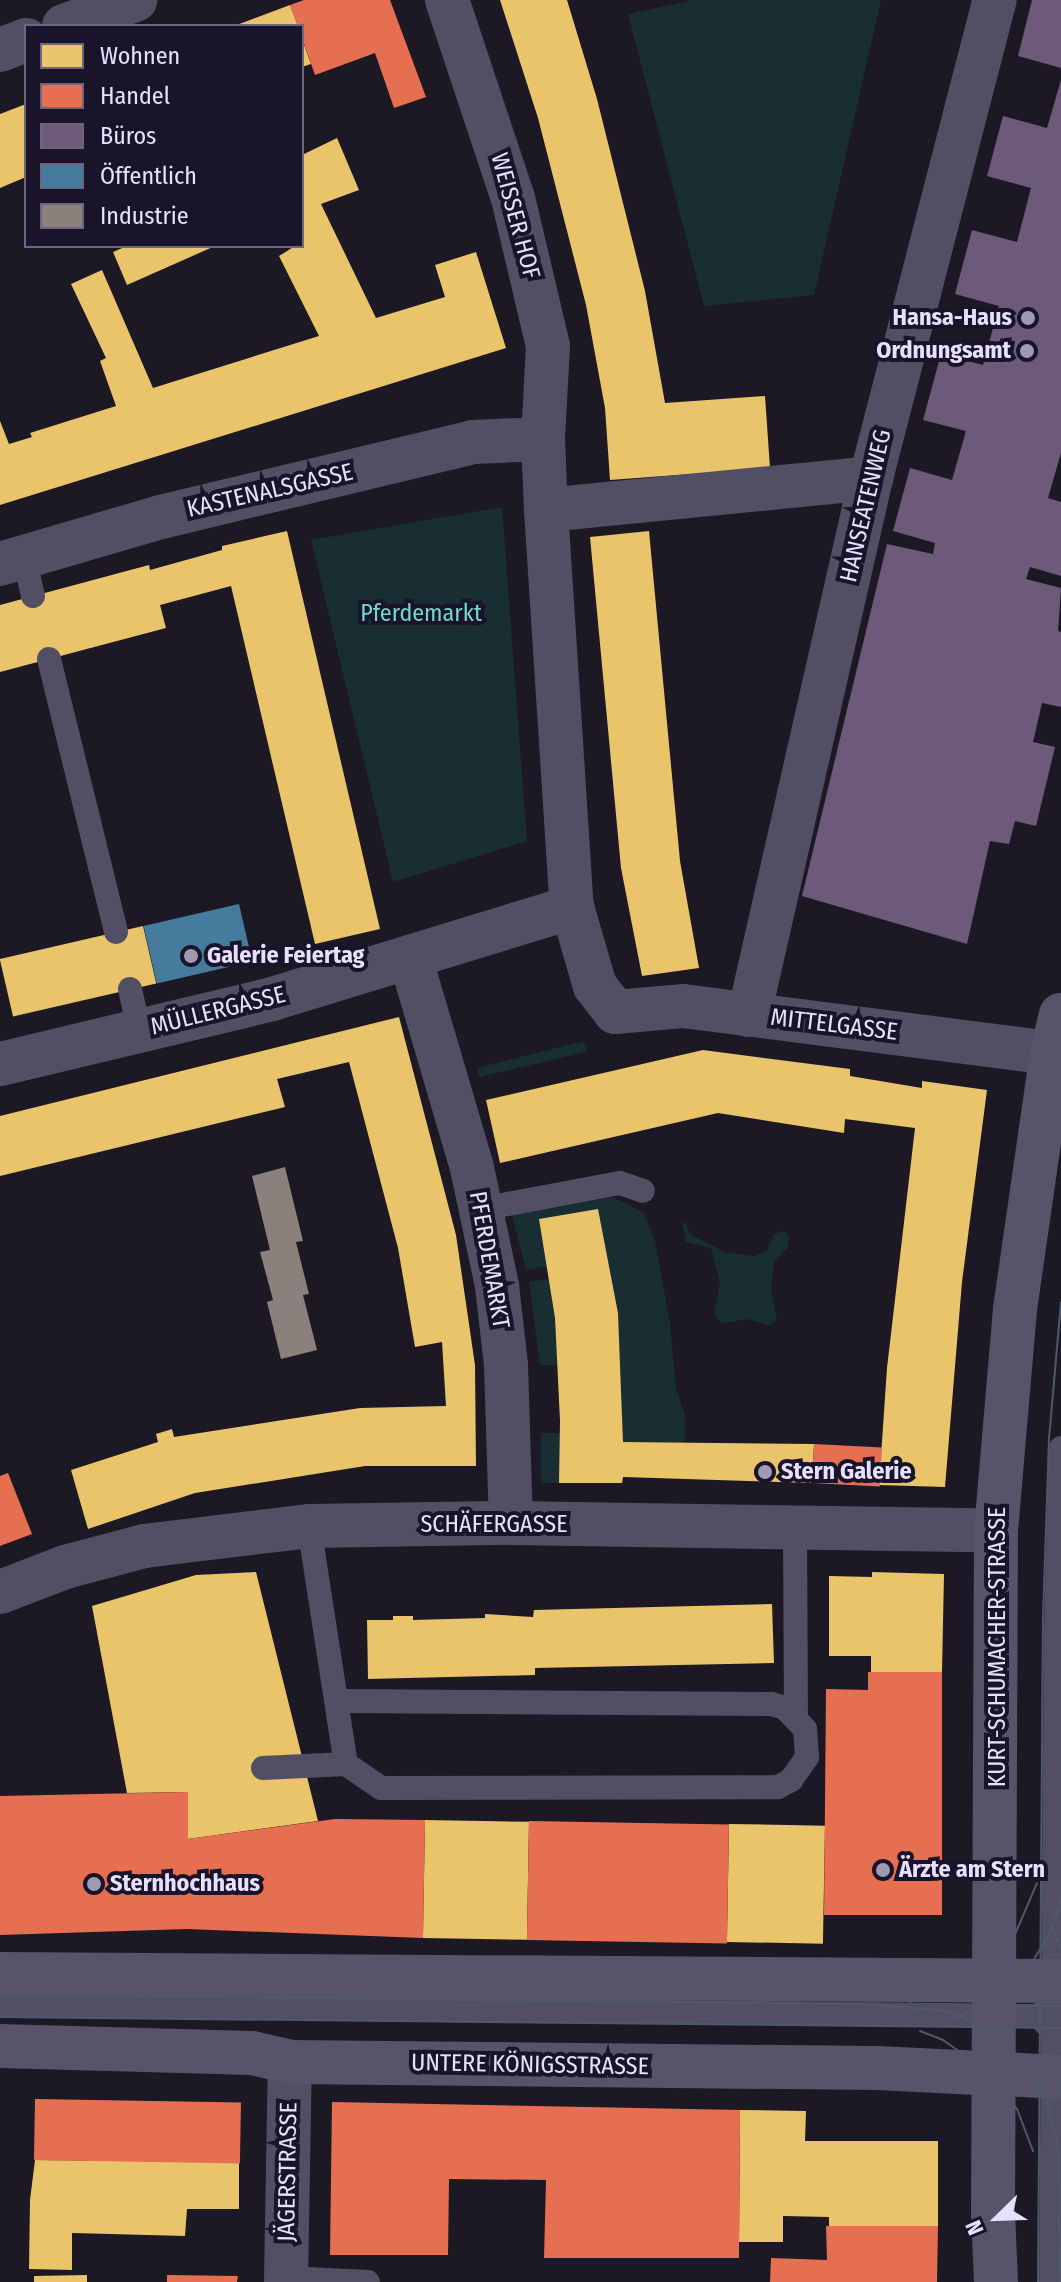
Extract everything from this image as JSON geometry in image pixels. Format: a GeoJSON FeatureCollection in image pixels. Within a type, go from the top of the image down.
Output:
{"type":"FeatureCollection","features":[{"type":"Feature","properties":{"kind":"street"},"geometry":{"type":"LineString","coordinates":[[69,24],[135,0]]}},
{"type":"Feature","properties":{"kind":"street","name":"WEISSER HOF"},"geometry":{"type":"LineString","coordinates":[[447,0],[513,198],[548,346],[543,439]]}},
{"type":"Feature","properties":{"kind":"street","name":"HANSEATENWEG"},"geometry":{"type":"LineString","coordinates":[[749,1015],[871,478],[995,0]]}},
{"type":"Feature","properties":{"kind":"street"},"geometry":{"type":"LineString","coordinates":[[0,50],[24,41]]}},
{"type":"Feature","properties":{"kind":"street"},"geometry":{"type":"LineString","coordinates":[[543,439],[572,907]]}},
{"type":"Feature","properties":{"kind":"street","name":"KASTENALSGASSE"},"geometry":{"type":"LineString","coordinates":[[19,572],[161,517],[473,442],[543,439]]}},
{"type":"Feature","properties":{"kind":"street"},"geometry":{"type":"LineString","coordinates":[[546,510],[871,478]]}},
{"type":"Feature","properties":{"kind":"street","name":"MITTELGASSE"},"geometry":{"type":"LineString","coordinates":[[572,907],[595,986],[615,1012],[683,1006],[749,1015],[1057,1034]]}},
{"type":"Feature","properties":{"kind":"street","name":"MÜLLERGASSE"},"geometry":{"type":"LineString","coordinates":[[0,1064],[134,1010],[272,999],[572,907]]}},
{"type":"Feature","properties":{"kind":"street","name":"PFERDEMARKT"},"geometry":{"type":"LineString","coordinates":[[410,957],[453,1099],[497,1286],[506,1365],[511,1523]]}},
{"type":"Feature","properties":{"kind":"street","name":"KURT-SCHUMACHER-STRASSE"},"geometry":{"type":"LineString","coordinates":[[996,2282],[993,2213],[996,1531],[1015,1309],[1057,1034]]}},
{"type":"Feature","properties":{"kind":"street","name":"SCHÄFERGASSE"},"geometry":{"type":"LineString","coordinates":[[0,1592],[65,1567],[144,1546],[309,1526],[511,1523],[996,1531]]}},
{"type":"Feature","properties":{"kind":"street"},"geometry":{"type":"LineString","coordinates":[[0,1974],[1057,1998]]}},
{"type":"Feature","properties":{"kind":"street","name":"UNTERE KÖNIGSSTRASSE"},"geometry":{"type":"LineString","coordinates":[[0,2046],[252,2053],[290,2062],[996,2073],[1056,2077]]}},
{"type":"Feature","properties":{"kind":"street","name":"JÄGERSTRASSE"},"geometry":{"type":"LineString","coordinates":[[286,2280],[290,2062]]}},
{"type":"Feature","properties":{"kind":"lane"},"geometry":{"type":"LineString","coordinates":[[49,659],[116,932]]}},
{"type":"Feature","properties":{"kind":"lane"},"geometry":{"type":"LineString","coordinates":[[481,1209],[620,1183],[643,1191]]}},
{"type":"Feature","properties":{"kind":"lane"},"geometry":{"type":"LineString","coordinates":[[1051,2282],[1057,1998],[1061,1448]]}},
{"type":"Feature","properties":{"kind":"lane"},"geometry":{"type":"LineString","coordinates":[[309,1526],[339,1701],[346,1764]]}},
{"type":"Feature","properties":{"kind":"lane"},"geometry":{"type":"LineString","coordinates":[[263,1768],[346,1764],[381,1788],[778,1787],[791,1780],[807,1757],[808,1742],[796,1717],[795,1529]]}},
{"type":"Feature","properties":{"kind":"lane"},"geometry":{"type":"LineString","coordinates":[[339,1701],[772,1704],[796,1717]]}},
{"type":"Feature","properties":{"kind":"lane"},"geometry":{"type":"LineString","coordinates":[[0,2005],[996,1998]]}},
{"type":"Feature","properties":{"kind":"lane"},"geometry":{"type":"LineString","coordinates":[[286,2280],[368,2282]]}},
{"type":"Feature","properties":{"kind":"green space"},"geometry":{"type":"Polygon","coordinates":[[[693,0],[881,0],[814,295],[704,306],[628,14],[693,0]]]}},
{"type":"Feature","properties":{"kind":"green space","name":"Pferdemarkt"},"geometry":{"type":"Polygon","coordinates":[[[502,507],[527,841],[393,882],[311,540],[502,507]]]}},
{"type":"Feature","properties":{"kind":"green space"},"geometry":{"type":"Polygon","coordinates":[[[584,1041],[587,1052],[479,1077],[477,1068],[584,1041]]]}},
{"type":"Feature","properties":{"kind":"green space"},"geometry":{"type":"Polygon","coordinates":[[[613,1197],[644,1213],[655,1241],[670,1323],[676,1388],[685,1415],[685,1443],[623,1442],[618,1313],[539,1219],[547,1266],[526,1270],[512,1215],[613,1197]]]}},
{"type":"Feature","properties":{"kind":"green space"},"geometry":{"type":"Polygon","coordinates":[[[682,1223],[686,1223],[690,1234],[725,1252],[754,1256],[767,1250],[774,1234],[784,1231],[789,1237],[788,1247],[774,1262],[771,1290],[777,1320],[769,1325],[747,1319],[722,1324],[714,1314],[720,1283],[711,1248],[686,1242],[682,1223]]]}},
{"type":"Feature","properties":{"kind":"green space"},"geometry":{"type":"Polygon","coordinates":[[[549,1279],[557,1365],[540,1365],[529,1282],[549,1279]]]}},
{"type":"Feature","properties":{"kind":"green space"},"geometry":{"type":"Polygon","coordinates":[[[541,1433],[560,1433],[560,1483],[541,1483],[541,1433]]]}},
{"type":"Feature","properties":{"kind":"building: Wohnen"},"geometry":{"type":"Polygon","coordinates":[[[500,0],[567,0],[597,99],[645,291],[665,403],[765,396],[770,468],[610,480],[605,408],[586,305],[538,118],[500,0]]]}},
{"type":"Feature","properties":{"kind":"building: Wohnen"},"geometry":{"type":"Polygon","coordinates":[[[290,5],[297,24],[239,24],[290,5]]]}},
{"type":"Feature","properties":{"kind":"building: Wohnen"},"geometry":{"type":"Polygon","coordinates":[[[304,45],[311,64],[304,66],[304,45]]]}},
{"type":"Feature","properties":{"kind":"building: Wohnen"},"geometry":{"type":"Polygon","coordinates":[[[24,105],[24,178],[0,188],[0,114],[24,105]]]}},
{"type":"Feature","properties":{"kind":"building: Wohnen"},"geometry":{"type":"Polygon","coordinates":[[[337,138],[359,190],[321,204],[376,318],[445,297],[435,265],[476,252],[506,348],[0,505],[0,421],[9,444],[32,437],[30,433],[116,406],[100,361],[106,358],[71,284],[102,270],[153,388],[319,336],[279,256],[292,248],[304,248],[304,154],[337,138]]]}},
{"type":"Feature","properties":{"kind":"building: Wohnen"},"geometry":{"type":"Polygon","coordinates":[[[122,248],[210,248],[127,285],[113,252],[122,248]]]}},
{"type":"Feature","properties":{"kind":"building: Wohnen"},"geometry":{"type":"Polygon","coordinates":[[[287,531],[380,929],[315,944],[231,586],[160,605],[166,628],[0,672],[0,605],[149,565],[150,570],[222,550],[222,546],[287,531]]]}},
{"type":"Feature","properties":{"kind":"building: Wohnen"},"geometry":{"type":"Polygon","coordinates":[[[649,531],[680,861],[699,968],[642,976],[621,868],[590,537],[649,531]]]}},
{"type":"Feature","properties":{"kind":"building: Wohnen"},"geometry":{"type":"Polygon","coordinates":[[[143,926],[156,983],[13,1017],[0,959],[143,926]]]}},
{"type":"Feature","properties":{"kind":"building: Wohnen"},"geometry":{"type":"Polygon","coordinates":[[[399,1017],[456,1235],[475,1365],[476,1466],[365,1466],[195,1493],[88,1529],[71,1470],[158,1442],[156,1434],[172,1429],[174,1437],[360,1408],[446,1406],[442,1342],[415,1347],[398,1248],[349,1062],[277,1079],[285,1107],[0,1176],[0,1116],[399,1017]]]}},
{"type":"Feature","properties":{"kind":"building: Wohnen"},"geometry":{"type":"Polygon","coordinates":[[[703,1050],[850,1069],[850,1076],[922,1088],[922,1081],[987,1090],[962,1282],[945,1487],[879,1485],[887,1368],[915,1128],[845,1119],[844,1133],[718,1113],[500,1163],[486,1100],[703,1050]]]}},
{"type":"Feature","properties":{"kind":"building: Wohnen"},"geometry":{"type":"Polygon","coordinates":[[[598,1209],[618,1313],[623,1442],[814,1444],[812,1483],[623,1477],[622,1483],[559,1483],[560,1421],[555,1318],[539,1219],[598,1209]]]}},
{"type":"Feature","properties":{"kind":"building: Wohnen"},"geometry":{"type":"Polygon","coordinates":[[[256,1572],[318,1821],[188,1839],[188,1792],[127,1793],[92,1606],[196,1575],[256,1572]]]}},
{"type":"Feature","properties":{"kind":"building: Wohnen"},"geometry":{"type":"Polygon","coordinates":[[[872,1572],[944,1574],[942,1672],[871,1672],[871,1656],[829,1656],[829,1576],[872,1577],[872,1572]]]}},
{"type":"Feature","properties":{"kind":"building: Wohnen"},"geometry":{"type":"Polygon","coordinates":[[[772,1604],[774,1663],[535,1668],[535,1675],[368,1679],[367,1620],[393,1620],[393,1616],[413,1616],[413,1620],[485,1618],[485,1614],[533,1617],[534,1610],[772,1604]]]}},
{"type":"Feature","properties":{"kind":"building: Wohnen"},"geometry":{"type":"Polygon","coordinates":[[[425,1820],[529,1822],[527,1940],[423,1938],[425,1820]]]}},
{"type":"Feature","properties":{"kind":"building: Wohnen"},"geometry":{"type":"Polygon","coordinates":[[[729,1824],[825,1826],[823,1944],[727,1942],[729,1824]]]}},
{"type":"Feature","properties":{"kind":"building: Wohnen"},"geometry":{"type":"Polygon","coordinates":[[[740,2110],[806,2111],[805,2141],[938,2141],[938,2226],[829,2226],[829,2217],[783,2216],[783,2242],[739,2242],[740,2110]]]}},
{"type":"Feature","properties":{"kind":"building: Wohnen"},"geometry":{"type":"Polygon","coordinates":[[[35,2160],[239,2162],[239,2209],[187,2209],[185,2236],[72,2233],[72,2270],[29,2269],[30,2200],[35,2160]]]}},
{"type":"Feature","properties":{"kind":"building: Wohnen"},"geometry":{"type":"Polygon","coordinates":[[[87,2275],[87,2282],[34,2282],[34,2276],[87,2275]]]}},
{"type":"Feature","properties":{"kind":"building: Handel"},"geometry":{"type":"Polygon","coordinates":[[[304,0],[390,0],[426,97],[394,108],[375,53],[315,75],[304,44],[304,24],[297,24],[290,5],[304,0]]]}},
{"type":"Feature","properties":{"kind":"building: Handel"},"geometry":{"type":"Polygon","coordinates":[[[814,1444],[882,1448],[880,1487],[812,1483],[814,1444]]]}},
{"type":"Feature","properties":{"kind":"building: Handel"},"geometry":{"type":"Polygon","coordinates":[[[8,1473],[32,1534],[0,1546],[0,1476],[8,1473]]]}},
{"type":"Feature","properties":{"kind":"building: Handel","name":"Ärzte am Stern"},"geometry":{"type":"Polygon","coordinates":[[[868,1672],[942,1672],[942,1915],[824,1915],[826,1689],[868,1690],[868,1672]]]}},
{"type":"Feature","properties":{"kind":"building: Handel"},"geometry":{"type":"Polygon","coordinates":[[[188,1792],[188,1839],[335,1819],[425,1820],[423,1938],[187,1929],[0,1935],[0,1796],[188,1792]]]}},
{"type":"Feature","properties":{"kind":"building: Handel"},"geometry":{"type":"Polygon","coordinates":[[[529,1821],[729,1824],[727,1943],[527,1940],[529,1821]]]}},
{"type":"Feature","properties":{"kind":"building: Handel"},"geometry":{"type":"Polygon","coordinates":[[[35,2099],[241,2103],[240,2164],[34,2160],[35,2099]]]}},
{"type":"Feature","properties":{"kind":"building: Handel"},"geometry":{"type":"Polygon","coordinates":[[[332,2102],[740,2110],[739,2258],[544,2258],[546,2180],[449,2179],[448,2255],[330,2255],[332,2102]]]}},
{"type":"Feature","properties":{"kind":"building: Handel"},"geometry":{"type":"Polygon","coordinates":[[[826,2226],[938,2226],[937,2282],[770,2282],[771,2258],[827,2260],[826,2226]]]}},
{"type":"Feature","properties":{"kind":"building: Handel"},"geometry":{"type":"Polygon","coordinates":[[[167,2275],[238,2276],[237,2282],[167,2282],[167,2275]]]}},
{"type":"Feature","properties":{"kind":"building: Büros"},"geometry":{"type":"Polygon","coordinates":[[[1032,0],[1061,0],[1061,68],[1018,56],[1032,0]]]}},
{"type":"Feature","properties":{"kind":"building: Büros"},"geometry":{"type":"Polygon","coordinates":[[[1061,80],[1061,453],[1048,498],[1061,502],[1061,576],[1030,567],[1026,579],[1061,588],[1058,631],[1061,632],[1061,707],[1042,703],[1033,742],[1055,747],[1036,826],[1015,821],[1009,844],[990,841],[967,944],[802,896],[887,544],[933,554],[935,543],[893,531],[910,468],[952,480],[966,431],[923,420],[941,354],[983,365],[999,306],[955,294],[972,230],[1017,242],[1031,188],[987,176],[1003,116],[1047,128],[1061,80]]]}},
{"type":"Feature","properties":{"kind":"building: Öffentlich"},"geometry":{"type":"Polygon","coordinates":[[[239,904],[252,961],[157,984],[144,926],[239,904]]]}},
{"type":"Feature","properties":{"kind":"building: Industrie"},"geometry":{"type":"Polygon","coordinates":[[[285,1167],[303,1241],[296,1242],[309,1294],[303,1295],[317,1350],[281,1359],[267,1302],[273,1300],[260,1252],[270,1250],[252,1176],[285,1167]]]}},
{"type":"Feature","properties":{"kind":"tram line"},"geometry":{"type":"LineString","coordinates":[[1038,2282],[1043,1619],[1049,1439],[1061,1303]]}},
{"type":"Feature","properties":{"kind":"tram line"},"geometry":{"type":"LineString","coordinates":[[910,2002],[955,1986],[993,1959],[1016,1932],[1037,1883]]}},
{"type":"Feature","properties":{"kind":"tram line"},"geometry":{"type":"LineString","coordinates":[[955,2018],[991,2001],[1026,1972],[1052,1930],[1061,1899]]}},
{"type":"Feature","properties":{"kind":"tram line"},"geometry":{"type":"LineString","coordinates":[[1050,1924],[1061,1949]]}},
{"type":"Feature","properties":{"kind":"tram line"},"geometry":{"type":"LineString","coordinates":[[0,1995],[858,2004],[940,2010],[972,2021],[996,2036],[1027,2066],[1046,2098],[1058,2146],[1060,2282]]}},
{"type":"Feature","properties":{"kind":"tram line"},"geometry":{"type":"LineString","coordinates":[[981,2006],[1061,2006]]}},
{"type":"Feature","properties":{"kind":"tram line"},"geometry":{"type":"LineString","coordinates":[[0,2017],[1061,2028]]}},
{"type":"Feature","properties":{"kind":"tram line"},"geometry":{"type":"LineString","coordinates":[[920,2031],[943,2040],[990,2073],[1017,2109],[1033,2151]]}},
{"type":"Feature","properties":{"kind":"tram line"},"geometry":{"type":"LineString","coordinates":[[1048,2113],[1061,2083]]}},
{"type":"Feature","properties":{"kind":"place","name":"Hansa-Haus"},"geometry":{"type":"Point","coordinates":[1028,318]}},
{"type":"Feature","properties":{"kind":"place","name":"Ordnungsamt"},"geometry":{"type":"Point","coordinates":[1027,351]}},
{"type":"Feature","properties":{"kind":"place","name":"Galerie Feiertag"},"geometry":{"type":"Point","coordinates":[191,956]}},
{"type":"Feature","properties":{"kind":"place","name":"Stern Galerie"},"geometry":{"type":"Point","coordinates":[765,1472]}},
{"type":"Feature","properties":{"kind":"place","name":"Ärzte am Stern"},"geometry":{"type":"Point","coordinates":[883,1870]}},
{"type":"Feature","properties":{"kind":"place","name":"Sternhochhaus"},"geometry":{"type":"Point","coordinates":[94,1884]}}]}
